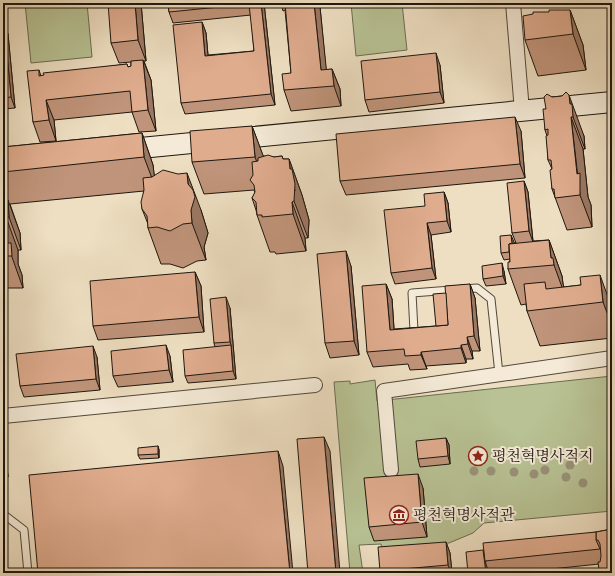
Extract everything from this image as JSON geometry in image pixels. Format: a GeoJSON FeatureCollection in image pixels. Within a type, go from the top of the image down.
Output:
{"type":"FeatureCollection","features":[{"type":"Feature","properties":{"kind":"street"},"geometry":{"type":"LineString","coordinates":[[514,3],[522,111]]}},
{"type":"Feature","properties":{"kind":"street"},"geometry":{"type":"LineString","coordinates":[[105,152],[612,102]]}},
{"type":"Feature","properties":{"kind":"street"},"geometry":{"type":"LineString","coordinates":[[391,470],[384,391],[612,358]]}},
{"type":"Feature","properties":{"kind":"street"},"geometry":{"type":"LineString","coordinates":[[3,416],[315,385]]}},
{"type":"Feature","properties":{"kind":"lane"},"geometry":{"type":"LineString","coordinates":[[414,331],[412,293],[477,288],[491,299],[499,374]]}},
{"type":"Feature","properties":{"kind":"lane"},"geometry":{"type":"LineString","coordinates":[[3,514],[24,530],[28,573]]}},
{"type":"Feature","properties":{"kind":"green space"},"geometry":{"type":"Polygon","coordinates":[[[25,3],[87,3],[92,57],[31,63],[25,3]]]}},
{"type":"Feature","properties":{"kind":"green space"},"geometry":{"type":"Polygon","coordinates":[[[351,3],[402,3],[407,50],[356,56],[351,3]]]}},
{"type":"Feature","properties":{"kind":"green space","name":"평천혁명사적지"},"geometry":{"type":"Polygon","coordinates":[[[612,376],[612,511],[484,523],[473,533],[449,543],[382,550],[381,544],[359,545],[363,573],[350,573],[334,382],[350,381],[350,384],[375,380],[377,401],[612,376]]]}},
{"type":"Feature","properties":{"kind":"building"},"geometry":{"type":"Polygon","coordinates":[[[108,3],[135,3],[138,40],[111,43],[108,3]]]}},
{"type":"Feature","properties":{"kind":"building"},"geometry":{"type":"Polygon","coordinates":[[[168,3],[261,3],[271,94],[181,103],[173,25],[202,22],[205,56],[254,51],[249,4],[169,12],[168,3]]]}},
{"type":"Feature","properties":{"kind":"building"},"geometry":{"type":"Polygon","coordinates":[[[285,3],[314,3],[321,70],[332,69],[334,86],[284,90],[282,74],[291,73],[285,3]]]}},
{"type":"Feature","properties":{"kind":"building"},"geometry":{"type":"Polygon","coordinates":[[[549,10],[570,10],[573,34],[525,40],[523,16],[533,14],[533,12],[549,12],[549,10]]]}},
{"type":"Feature","properties":{"kind":"building"},"geometry":{"type":"Polygon","coordinates":[[[4,22],[11,97],[3,98],[3,23],[4,22]]]}},
{"type":"Feature","properties":{"kind":"building"},"geometry":{"type":"Polygon","coordinates":[[[436,53],[440,92],[365,100],[361,61],[436,53]]]}},
{"type":"Feature","properties":{"kind":"building"},"geometry":{"type":"Polygon","coordinates":[[[143,60],[148,110],[132,112],[130,91],[46,100],[49,120],[33,122],[27,71],[39,70],[39,76],[44,75],[43,73],[127,64],[128,67],[131,66],[131,61],[143,60]]]}},
{"type":"Feature","properties":{"kind":"building"},"geometry":{"type":"Polygon","coordinates":[[[566,92],[569,95],[570,104],[572,104],[573,117],[571,117],[577,174],[580,173],[580,195],[555,198],[554,189],[552,189],[550,170],[552,169],[551,160],[548,160],[546,136],[548,135],[548,129],[545,130],[543,109],[546,109],[544,97],[547,94],[552,97],[562,96],[566,92]]]}},
{"type":"Feature","properties":{"kind":"building"},"geometry":{"type":"Polygon","coordinates":[[[515,117],[520,164],[340,181],[336,134],[515,117]]]}},
{"type":"Feature","properties":{"kind":"building"},"geometry":{"type":"Polygon","coordinates":[[[252,126],[255,157],[192,162],[190,131],[252,126]]]}},
{"type":"Feature","properties":{"kind":"building"},"geometry":{"type":"Polygon","coordinates":[[[142,133],[144,157],[3,172],[3,147],[142,133]]]}},
{"type":"Feature","properties":{"kind":"building"},"geometry":{"type":"Polygon","coordinates":[[[268,155],[274,157],[282,156],[283,159],[289,159],[290,169],[292,169],[295,184],[294,201],[292,202],[293,214],[262,217],[262,215],[257,215],[256,202],[252,198],[255,192],[254,185],[250,180],[253,175],[252,162],[258,161],[258,158],[268,155]]]}},
{"type":"Feature","properties":{"kind":"building"},"geometry":{"type":"Polygon","coordinates":[[[163,170],[178,174],[187,173],[188,184],[193,190],[195,197],[191,210],[192,223],[183,224],[170,231],[157,227],[148,228],[147,216],[142,209],[141,202],[144,190],[143,178],[152,177],[163,170]]]}},
{"type":"Feature","properties":{"kind":"building"},"geometry":{"type":"Polygon","coordinates":[[[524,181],[529,231],[512,233],[507,183],[524,181]]]}},
{"type":"Feature","properties":{"kind":"building"},"geometry":{"type":"Polygon","coordinates":[[[444,192],[447,221],[427,223],[432,268],[391,273],[384,210],[425,206],[424,194],[444,192]]]}},
{"type":"Feature","properties":{"kind":"building"},"geometry":{"type":"Polygon","coordinates":[[[8,200],[9,217],[6,217],[7,243],[11,243],[12,256],[3,256],[3,201],[8,200]]]}},
{"type":"Feature","properties":{"kind":"building"},"geometry":{"type":"Polygon","coordinates":[[[511,235],[512,243],[509,244],[509,252],[501,253],[500,236],[511,235]]]}},
{"type":"Feature","properties":{"kind":"building"},"geometry":{"type":"Polygon","coordinates":[[[549,240],[551,258],[553,258],[554,265],[508,269],[508,262],[510,262],[509,244],[549,240]]]}},
{"type":"Feature","properties":{"kind":"building"},"geometry":{"type":"Polygon","coordinates":[[[346,251],[354,341],[325,343],[317,254],[346,251]]]}},
{"type":"Feature","properties":{"kind":"building"},"geometry":{"type":"Polygon","coordinates":[[[502,263],[503,276],[483,279],[482,266],[502,263]]]}},
{"type":"Feature","properties":{"kind":"building"},"geometry":{"type":"Polygon","coordinates":[[[195,272],[199,317],[93,326],[90,281],[195,272]]]}},
{"type":"Feature","properties":{"kind":"building"},"geometry":{"type":"Polygon","coordinates":[[[600,275],[603,302],[527,311],[524,284],[545,282],[546,289],[581,285],[580,277],[600,275]]]}},
{"type":"Feature","properties":{"kind":"building"},"geometry":{"type":"Polygon","coordinates":[[[386,284],[390,330],[448,325],[445,286],[470,284],[474,336],[467,337],[468,344],[461,345],[461,348],[421,352],[421,355],[405,356],[404,349],[367,352],[362,286],[386,284]]]}},
{"type":"Feature","properties":{"kind":"building"},"geometry":{"type":"Polygon","coordinates":[[[446,293],[448,325],[436,326],[433,294],[446,293]]]}},
{"type":"Feature","properties":{"kind":"building"},"geometry":{"type":"Polygon","coordinates":[[[226,297],[230,342],[214,343],[210,299],[226,297]]]}},
{"type":"Feature","properties":{"kind":"building"},"geometry":{"type":"Polygon","coordinates":[[[166,345],[169,370],[113,376],[111,351],[166,345]]]}},
{"type":"Feature","properties":{"kind":"building"},"geometry":{"type":"Polygon","coordinates":[[[231,345],[233,371],[185,376],[183,350],[231,345]]]}},
{"type":"Feature","properties":{"kind":"building"},"geometry":{"type":"Polygon","coordinates":[[[93,346],[96,379],[20,386],[16,354],[93,346]]]}},
{"type":"Feature","properties":{"kind":"building"},"geometry":{"type":"Polygon","coordinates":[[[324,437],[336,573],[308,573],[297,439],[324,437]]]}},
{"type":"Feature","properties":{"kind":"building"},"geometry":{"type":"Polygon","coordinates":[[[446,438],[448,456],[418,459],[416,441],[446,438]]]}},
{"type":"Feature","properties":{"kind":"building"},"geometry":{"type":"Polygon","coordinates":[[[158,446],[158,454],[138,455],[138,448],[158,446]]]}},
{"type":"Feature","properties":{"kind":"building"},"geometry":{"type":"Polygon","coordinates":[[[3,449],[5,469],[3,469],[3,449]]]}},
{"type":"Feature","properties":{"kind":"building"},"geometry":{"type":"Polygon","coordinates":[[[278,451],[290,573],[38,573],[29,475],[278,451]]]}},
{"type":"Feature","properties":{"kind":"building","name":"평천혁명사적관"},"geometry":{"type":"Polygon","coordinates":[[[418,474],[422,522],[369,527],[364,478],[418,474]]]}},
{"type":"Feature","properties":{"kind":"building"},"geometry":{"type":"Polygon","coordinates":[[[612,529],[612,570],[599,570],[598,562],[600,562],[601,556],[600,544],[598,540],[596,540],[596,532],[612,529]]]}},
{"type":"Feature","properties":{"kind":"building"},"geometry":{"type":"Polygon","coordinates":[[[596,532],[596,540],[600,549],[485,561],[483,543],[596,532]]]}},
{"type":"Feature","properties":{"kind":"building"},"geometry":{"type":"Polygon","coordinates":[[[446,542],[448,565],[380,571],[378,547],[446,542]]]}},
{"type":"Feature","properties":{"kind":"building"},"geometry":{"type":"Polygon","coordinates":[[[483,550],[486,573],[468,573],[466,552],[483,550]]]}},
{"type":"Feature","properties":{"kind":"building"},"geometry":{"type":"Polygon","coordinates":[[[445,569],[446,573],[432,573],[431,570],[445,569]]]}},
{"type":"Feature","properties":{"kind":"tram line"},"geometry":{"type":"LineString","coordinates":[[610,3],[612,18]]}},
{"type":"Feature","properties":{"kind":"place","name":"평천혁명사적지"},"geometry":{"type":"Point","coordinates":[478,456]}},
{"type":"Feature","properties":{"kind":"place","name":"평천혁명사적관"},"geometry":{"type":"Point","coordinates":[399,515]}}]}
